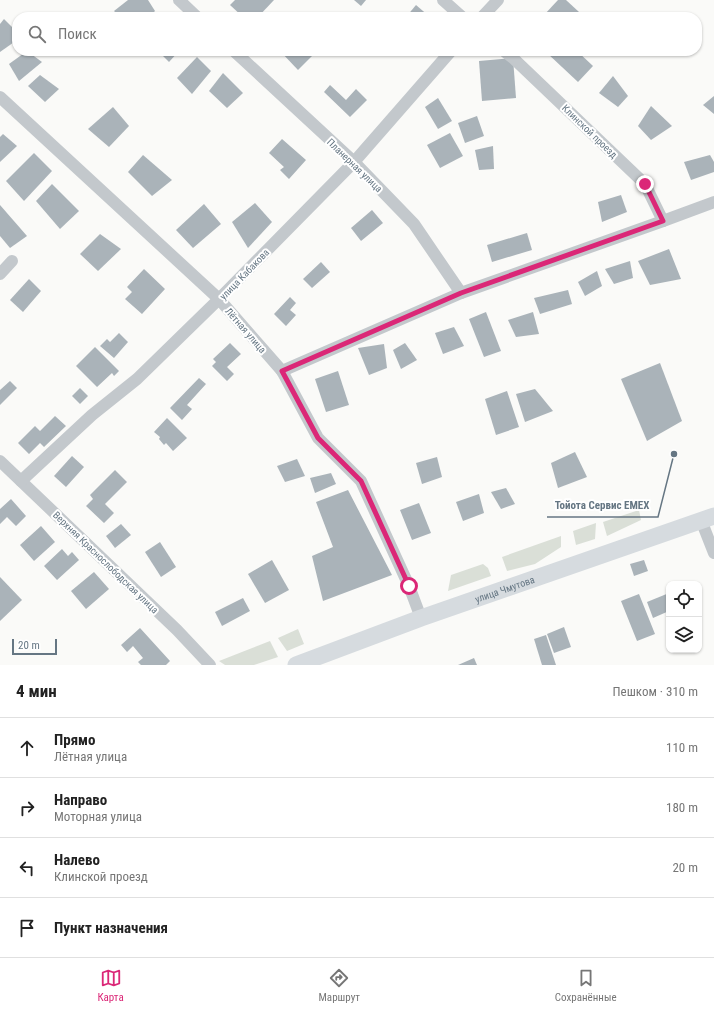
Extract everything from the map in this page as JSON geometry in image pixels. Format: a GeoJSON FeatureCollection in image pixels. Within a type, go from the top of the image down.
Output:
{"type":"FeatureCollection","features":[{"type":"Feature","properties":{"kind":"main road","name":"улица Чмутова"},"geometry":{"type":"LineString","coordinates":[[296,665],[421,618],[707,518]]}},
{"type":"Feature","properties":{"kind":"street"},"geometry":{"type":"LineString","coordinates":[[179,0],[192,12]]}},
{"type":"Feature","properties":{"kind":"street"},"geometry":{"type":"LineString","coordinates":[[443,0],[456,12]]}},
{"type":"Feature","properties":{"kind":"street"},"geometry":{"type":"LineString","coordinates":[[487,12],[498,0]]}},
{"type":"Feature","properties":{"kind":"street","name":"Планерная улица"},"geometry":{"type":"LineString","coordinates":[[239,56],[354,162],[414,224],[461,293]]}},
{"type":"Feature","properties":{"kind":"street","name":"улица Кабакова"},"geometry":{"type":"LineString","coordinates":[[21,481],[92,415],[138,379],[219,299],[354,162],[448,56]]}},
{"type":"Feature","properties":{"kind":"street","name":"Клинской проезд"},"geometry":{"type":"LineString","coordinates":[[510,56],[645,184],[663,221]]}},
{"type":"Feature","properties":{"kind":"street","name":"Лётная улица"},"geometry":{"type":"LineString","coordinates":[[0,97],[219,299],[282,371],[318,438],[361,481],[409,586],[421,618]]}},
{"type":"Feature","properties":{"kind":"street"},"geometry":{"type":"LineString","coordinates":[[282,371],[461,293],[714,202]]}},
{"type":"Feature","properties":{"kind":"street"},"geometry":{"type":"LineString","coordinates":[[0,274],[12,261]]}},
{"type":"Feature","properties":{"kind":"street","name":"Верхняя Краснослободская улица"},"geometry":{"type":"LineString","coordinates":[[0,462],[177,630],[210,665]]}},
{"type":"Feature","properties":{"kind":"street"},"geometry":{"type":"LineString","coordinates":[[707,518],[714,553]]}},
{"type":"Feature","properties":{"kind":"shaded area"},"geometry":{"type":"Polygon","coordinates":[[[639,510],[641,520],[607,536],[603,522],[639,510]]]}},
{"type":"Feature","properties":{"kind":"shaded area"},"geometry":{"type":"Polygon","coordinates":[[[596,523],[595,539],[576,545],[573,531],[596,523]]]}},
{"type":"Feature","properties":{"kind":"shaded area"},"geometry":{"type":"Polygon","coordinates":[[[561,536],[561,547],[535,564],[507,571],[502,557],[561,536]]]}},
{"type":"Feature","properties":{"kind":"shaded area"},"geometry":{"type":"Polygon","coordinates":[[[483,564],[488,568],[491,576],[448,591],[451,575],[483,564]]]}},
{"type":"Feature","properties":{"kind":"shaded area"},"geometry":{"type":"Polygon","coordinates":[[[298,629],[304,644],[287,651],[278,638],[298,629]]]}},
{"type":"Feature","properties":{"kind":"shaded area"},"geometry":{"type":"Polygon","coordinates":[[[270,641],[278,657],[254,665],[225,665],[219,661],[270,641]]]}},
{"type":"Feature","properties":{"kind":"building"},"geometry":{"type":"Polygon","coordinates":[[[128,0],[148,0],[155,11],[115,12],[114,11],[128,0]]]}},
{"type":"Feature","properties":{"kind":"building"},"geometry":{"type":"Polygon","coordinates":[[[235,0],[274,0],[263,12],[238,12],[230,5],[235,0]]]}},
{"type":"Feature","properties":{"kind":"building"},"geometry":{"type":"Polygon","coordinates":[[[354,0],[366,0],[361,6],[354,0]]]}},
{"type":"Feature","properties":{"kind":"building"},"geometry":{"type":"Polygon","coordinates":[[[558,0],[566,0],[579,12],[547,12],[558,0]]]}},
{"type":"Feature","properties":{"kind":"building"},"geometry":{"type":"Polygon","coordinates":[[[416,5],[424,12],[410,12],[416,5]]]}},
{"type":"Feature","properties":{"kind":"building"},"geometry":{"type":"Polygon","coordinates":[[[4,19],[12,27],[12,44],[0,52],[0,24],[4,19]]]}},
{"type":"Feature","properties":{"kind":"building"},"geometry":{"type":"Polygon","coordinates":[[[20,56],[34,56],[42,62],[19,81],[9,64],[20,56]]]}},
{"type":"Feature","properties":{"kind":"building"},"geometry":{"type":"Polygon","coordinates":[[[163,56],[174,56],[169,62],[163,56]]]}},
{"type":"Feature","properties":{"kind":"building"},"geometry":{"type":"Polygon","coordinates":[[[285,56],[312,56],[298,70],[285,56]]]}},
{"type":"Feature","properties":{"kind":"building"},"geometry":{"type":"Polygon","coordinates":[[[550,56],[582,56],[593,66],[578,82],[550,56]]]}},
{"type":"Feature","properties":{"kind":"building"},"geometry":{"type":"Polygon","coordinates":[[[197,57],[211,71],[192,94],[177,78],[197,57]]]}},
{"type":"Feature","properties":{"kind":"building"},"geometry":{"type":"Polygon","coordinates":[[[513,58],[516,98],[482,101],[479,61],[513,58]]]}},
{"type":"Feature","properties":{"kind":"building"},"geometry":{"type":"Polygon","coordinates":[[[223,73],[243,93],[227,108],[209,91],[223,73]]]}},
{"type":"Feature","properties":{"kind":"building"},"geometry":{"type":"Polygon","coordinates":[[[40,75],[59,89],[45,102],[28,86],[40,75]]]}},
{"type":"Feature","properties":{"kind":"building"},"geometry":{"type":"Polygon","coordinates":[[[613,76],[628,96],[618,107],[599,93],[613,76]]]}},
{"type":"Feature","properties":{"kind":"building"},"geometry":{"type":"Polygon","coordinates":[[[330,85],[346,100],[356,89],[367,100],[350,117],[324,92],[330,85]]]}},
{"type":"Feature","properties":{"kind":"building"},"geometry":{"type":"Polygon","coordinates":[[[714,96],[714,114],[703,105],[714,96]]]}},
{"type":"Feature","properties":{"kind":"building"},"geometry":{"type":"Polygon","coordinates":[[[438,98],[452,121],[438,129],[425,107],[438,98]]]}},
{"type":"Feature","properties":{"kind":"building"},"geometry":{"type":"Polygon","coordinates":[[[651,106],[672,126],[651,140],[638,126],[651,106]]]}},
{"type":"Feature","properties":{"kind":"building"},"geometry":{"type":"Polygon","coordinates":[[[113,107],[129,126],[109,147],[88,129],[113,107]]]}},
{"type":"Feature","properties":{"kind":"building"},"geometry":{"type":"Polygon","coordinates":[[[477,116],[484,136],[465,143],[458,123],[477,116]]]}},
{"type":"Feature","properties":{"kind":"building"},"geometry":{"type":"Polygon","coordinates":[[[450,133],[463,156],[440,168],[427,145],[450,133]]]}},
{"type":"Feature","properties":{"kind":"building"},"geometry":{"type":"Polygon","coordinates":[[[3,134],[17,146],[0,162],[0,137],[3,134]]]}},
{"type":"Feature","properties":{"kind":"building"},"geometry":{"type":"Polygon","coordinates":[[[282,139],[306,160],[289,179],[280,170],[284,167],[269,153],[282,139]]]}},
{"type":"Feature","properties":{"kind":"building"},"geometry":{"type":"Polygon","coordinates":[[[493,146],[494,169],[479,170],[475,150],[493,146]]]}},
{"type":"Feature","properties":{"kind":"building"},"geometry":{"type":"Polygon","coordinates":[[[34,153],[52,171],[24,201],[6,181],[34,153]]]}},
{"type":"Feature","properties":{"kind":"building"},"geometry":{"type":"Polygon","coordinates":[[[143,155],[172,180],[152,196],[128,172],[143,155]]]}},
{"type":"Feature","properties":{"kind":"building"},"geometry":{"type":"Polygon","coordinates":[[[710,155],[714,162],[714,172],[691,180],[684,162],[710,155]]]}},
{"type":"Feature","properties":{"kind":"building"},"geometry":{"type":"Polygon","coordinates":[[[52,184],[79,211],[60,229],[36,201],[52,184]]]}},
{"type":"Feature","properties":{"kind":"building"},"geometry":{"type":"Polygon","coordinates":[[[621,195],[627,212],[602,222],[598,202],[621,195]]]}},
{"type":"Feature","properties":{"kind":"building"},"geometry":{"type":"Polygon","coordinates":[[[255,203],[272,222],[248,248],[232,222],[255,203]]]}},
{"type":"Feature","properties":{"kind":"building"},"geometry":{"type":"Polygon","coordinates":[[[204,204],[221,224],[193,248],[176,230],[204,204]]]}},
{"type":"Feature","properties":{"kind":"building"},"geometry":{"type":"Polygon","coordinates":[[[0,205],[27,236],[10,248],[0,236],[0,205]]]}},
{"type":"Feature","properties":{"kind":"building"},"geometry":{"type":"Polygon","coordinates":[[[372,210],[383,223],[361,241],[351,228],[372,210]]]}},
{"type":"Feature","properties":{"kind":"building"},"geometry":{"type":"Polygon","coordinates":[[[527,233],[532,250],[492,262],[487,245],[527,233]]]}},
{"type":"Feature","properties":{"kind":"building"},"geometry":{"type":"Polygon","coordinates":[[[100,234],[121,249],[98,271],[80,254],[100,234]]]}},
{"type":"Feature","properties":{"kind":"building"},"geometry":{"type":"Polygon","coordinates":[[[669,249],[681,279],[650,285],[638,261],[669,249]]]}},
{"type":"Feature","properties":{"kind":"building"},"geometry":{"type":"Polygon","coordinates":[[[630,261],[633,278],[614,284],[605,269],[630,261]]]}},
{"type":"Feature","properties":{"kind":"building"},"geometry":{"type":"Polygon","coordinates":[[[321,262],[330,272],[312,288],[303,279],[321,262]]]}},
{"type":"Feature","properties":{"kind":"building"},"geometry":{"type":"Polygon","coordinates":[[[144,269],[165,289],[142,314],[125,299],[132,292],[127,287],[144,269]]]}},
{"type":"Feature","properties":{"kind":"building"},"geometry":{"type":"Polygon","coordinates":[[[597,271],[602,286],[585,296],[578,282],[597,271]]]}},
{"type":"Feature","properties":{"kind":"building"},"geometry":{"type":"Polygon","coordinates":[[[29,279],[41,291],[23,312],[10,300],[29,279]]]}},
{"type":"Feature","properties":{"kind":"building"},"geometry":{"type":"Polygon","coordinates":[[[568,290],[572,304],[540,314],[534,298],[568,290]]]}},
{"type":"Feature","properties":{"kind":"building"},"geometry":{"type":"Polygon","coordinates":[[[290,297],[296,303],[290,310],[296,315],[286,326],[274,314],[290,297]]]}},
{"type":"Feature","properties":{"kind":"building"},"geometry":{"type":"Polygon","coordinates":[[[486,312],[501,351],[484,357],[469,319],[486,312]]]}},
{"type":"Feature","properties":{"kind":"building"},"geometry":{"type":"Polygon","coordinates":[[[533,312],[539,334],[516,337],[508,320],[533,312]]]}},
{"type":"Feature","properties":{"kind":"building"},"geometry":{"type":"Polygon","coordinates":[[[454,327],[464,346],[443,354],[435,333],[454,327]]]}},
{"type":"Feature","properties":{"kind":"building"},"geometry":{"type":"Polygon","coordinates":[[[119,333],[128,342],[114,358],[100,346],[107,339],[110,342],[119,333]]]}},
{"type":"Feature","properties":{"kind":"building"},"geometry":{"type":"Polygon","coordinates":[[[230,343],[241,354],[227,367],[234,374],[227,381],[212,366],[216,362],[213,359],[230,343]]]}},
{"type":"Feature","properties":{"kind":"building"},"geometry":{"type":"Polygon","coordinates":[[[405,343],[417,360],[401,369],[393,350],[405,343]]]}},
{"type":"Feature","properties":{"kind":"building"},"geometry":{"type":"Polygon","coordinates":[[[384,344],[387,368],[369,375],[358,348],[384,344]]]}},
{"type":"Feature","properties":{"kind":"building"},"geometry":{"type":"Polygon","coordinates":[[[95,347],[119,371],[114,376],[112,373],[97,387],[76,366],[95,347]]]}},
{"type":"Feature","properties":{"kind":"building"},"geometry":{"type":"Polygon","coordinates":[[[660,363],[682,421],[647,441],[621,379],[660,363]]]}},
{"type":"Feature","properties":{"kind":"building"},"geometry":{"type":"Polygon","coordinates":[[[338,371],[349,405],[326,412],[315,379],[338,371]]]}},
{"type":"Feature","properties":{"kind":"building"},"geometry":{"type":"Polygon","coordinates":[[[199,378],[206,384],[187,405],[192,409],[182,420],[170,408],[199,378]]]}},
{"type":"Feature","properties":{"kind":"building"},"geometry":{"type":"Polygon","coordinates":[[[10,381],[17,388],[0,405],[0,390],[10,381]]]}},
{"type":"Feature","properties":{"kind":"building"},"geometry":{"type":"Polygon","coordinates":[[[80,388],[88,396],[80,404],[72,396],[80,388]]]}},
{"type":"Feature","properties":{"kind":"building"},"geometry":{"type":"Polygon","coordinates":[[[535,389],[553,411],[525,422],[516,394],[535,389]]]}},
{"type":"Feature","properties":{"kind":"building"},"geometry":{"type":"Polygon","coordinates":[[[507,391],[519,427],[496,435],[485,399],[507,391]]]}},
{"type":"Feature","properties":{"kind":"building"},"geometry":{"type":"Polygon","coordinates":[[[55,416],[66,426],[44,447],[40,443],[29,454],[18,443],[35,426],[40,431],[55,416]]]}},
{"type":"Feature","properties":{"kind":"building"},"geometry":{"type":"Polygon","coordinates":[[[167,418],[187,438],[173,451],[166,443],[164,445],[159,439],[160,437],[154,432],[167,418]]]}},
{"type":"Feature","properties":{"kind":"building"},"geometry":{"type":"Polygon","coordinates":[[[575,452],[587,477],[558,488],[551,463],[575,452]]]}},
{"type":"Feature","properties":{"kind":"building"},"geometry":{"type":"Polygon","coordinates":[[[72,456],[84,467],[66,487],[54,476],[72,456]]]}},
{"type":"Feature","properties":{"kind":"building"},"geometry":{"type":"Polygon","coordinates":[[[437,457],[442,477],[422,484],[416,463],[437,457]]]}},
{"type":"Feature","properties":{"kind":"building"},"geometry":{"type":"Polygon","coordinates":[[[297,459],[305,476],[285,482],[277,466],[297,459]]]}},
{"type":"Feature","properties":{"kind":"building"},"geometry":{"type":"Polygon","coordinates":[[[115,470],[127,482],[105,504],[114,513],[104,523],[86,506],[93,499],[90,495],[115,470]]]}},
{"type":"Feature","properties":{"kind":"building"},"geometry":{"type":"Polygon","coordinates":[[[331,473],[336,484],[315,493],[310,478],[331,473]]]}},
{"type":"Feature","properties":{"kind":"building"},"geometry":{"type":"Polygon","coordinates":[[[506,488],[515,504],[501,509],[491,492],[506,488]]]}},
{"type":"Feature","properties":{"kind":"building"},"geometry":{"type":"Polygon","coordinates":[[[348,490],[392,575],[323,601],[312,556],[333,547],[316,502],[348,490]]]}},
{"type":"Feature","properties":{"kind":"building"},"geometry":{"type":"Polygon","coordinates":[[[479,494],[484,513],[463,521],[456,502],[479,494]]]}},
{"type":"Feature","properties":{"kind":"building"},"geometry":{"type":"Polygon","coordinates":[[[11,499],[26,516],[16,526],[7,517],[0,524],[0,509],[11,499]]]}},
{"type":"Feature","properties":{"kind":"building"},"geometry":{"type":"Polygon","coordinates":[[[419,503],[431,533],[412,540],[400,510],[419,503]]]}},
{"type":"Feature","properties":{"kind":"building"},"geometry":{"type":"Polygon","coordinates":[[[121,524],[131,535],[115,548],[106,536],[121,524]]]}},
{"type":"Feature","properties":{"kind":"building"},"geometry":{"type":"Polygon","coordinates":[[[41,526],[55,542],[34,561],[20,545],[41,526]]]}},
{"type":"Feature","properties":{"kind":"building"},"geometry":{"type":"Polygon","coordinates":[[[160,542],[176,567],[161,577],[145,552],[160,542]]]}},
{"type":"Feature","properties":{"kind":"building"},"geometry":{"type":"Polygon","coordinates":[[[62,549],[68,556],[72,552],[79,560],[57,580],[44,566],[62,549]]]}},
{"type":"Feature","properties":{"kind":"building"},"geometry":{"type":"Polygon","coordinates":[[[272,560],[289,590],[265,603],[248,574],[272,560]]]}},
{"type":"Feature","properties":{"kind":"building"},"geometry":{"type":"Polygon","coordinates":[[[644,560],[648,571],[634,576],[630,564],[644,560]]]}},
{"type":"Feature","properties":{"kind":"building"},"geometry":{"type":"Polygon","coordinates":[[[94,572],[109,589],[86,609],[71,591],[94,572]]]}},
{"type":"Feature","properties":{"kind":"building"},"geometry":{"type":"Polygon","coordinates":[[[0,577],[22,600],[0,621],[0,577]]]}},
{"type":"Feature","properties":{"kind":"building"},"geometry":{"type":"Polygon","coordinates":[[[639,594],[655,634],[637,641],[621,601],[639,594]]]}},
{"type":"Feature","properties":{"kind":"building"},"geometry":{"type":"Polygon","coordinates":[[[666,594],[666,612],[653,618],[647,602],[666,594]]]}},
{"type":"Feature","properties":{"kind":"building"},"geometry":{"type":"Polygon","coordinates":[[[243,598],[250,611],[222,626],[215,612],[243,598]]]}},
{"type":"Feature","properties":{"kind":"building"},"geometry":{"type":"Polygon","coordinates":[[[564,627],[571,647],[554,653],[547,634],[564,627]]]}},
{"type":"Feature","properties":{"kind":"building"},"geometry":{"type":"Polygon","coordinates":[[[140,628],[170,661],[166,665],[141,665],[138,662],[143,658],[133,646],[127,652],[121,645],[140,628]]]}},
{"type":"Feature","properties":{"kind":"building"},"geometry":{"type":"Polygon","coordinates":[[[546,635],[556,665],[542,665],[534,639],[546,635]]]}},
{"type":"Feature","properties":{"kind":"building"},"geometry":{"type":"Polygon","coordinates":[[[474,658],[477,665],[458,665],[474,658]]]}},
{"type":"Feature","properties":{"kind":"place","name":"Тойота Сервис EMEX"},"geometry":{"type":"Point","coordinates":[674,454]}},
{"type":"Feature","properties":{"kind":"route"},"geometry":{"type":"LineString","coordinates":[[409,586],[361,481],[318,438],[282,371],[461,293],[663,221],[645,184]]}}]}
